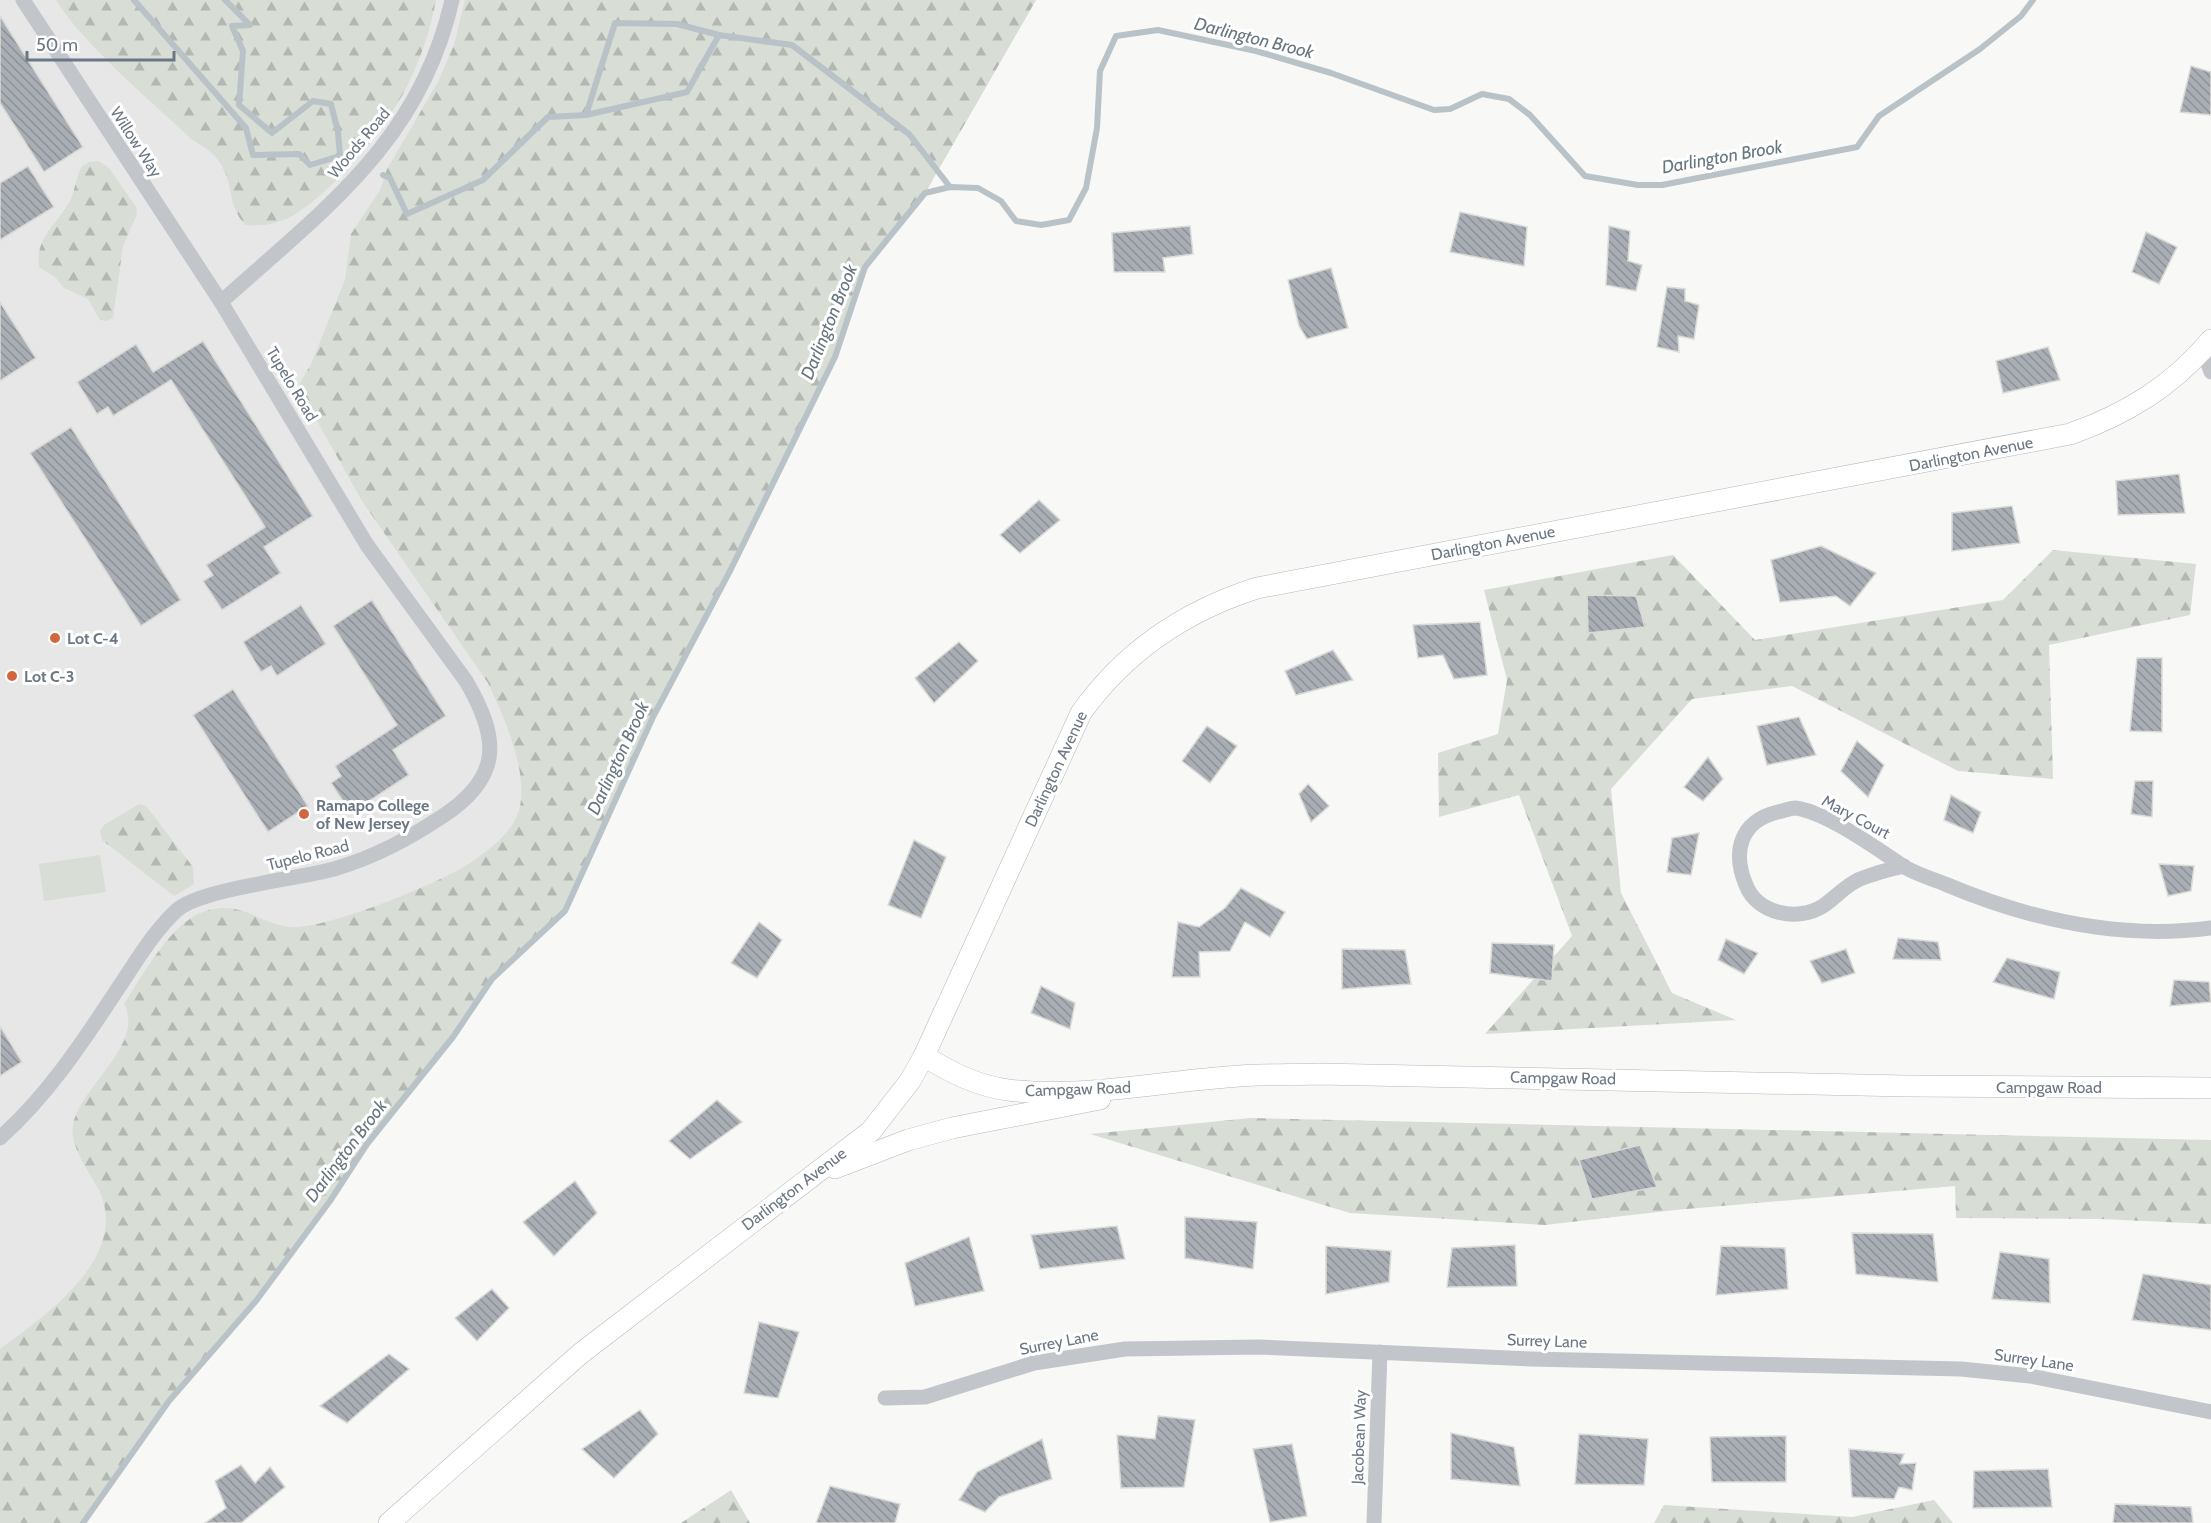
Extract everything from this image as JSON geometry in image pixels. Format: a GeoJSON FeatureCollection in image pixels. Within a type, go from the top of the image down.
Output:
{"type":"FeatureCollection","features":[{"type":"Feature","properties":{"kind":"main road","name":"Darlington Avenue"},"geometry":{"type":"LineString","coordinates":[[389,1523],[579,1354],[871,1131],[910,1081],[924,1056],[1081,713],[1100,686],[1124,662],[1160,633],[1189,615],[1226,598],[1257,588],[2070,434],[2107,421],[2137,405],[2165,386],[2207,345]]}},
{"type":"Feature","properties":{"kind":"main road","name":"Campgaw Road"},"geometry":{"type":"LineString","coordinates":[[924,1056],[948,1071],[981,1084],[1006,1090],[1037,1093],[1160,1085],[1228,1077],[1330,1074],[1906,1086],[2211,1088]]}},
{"type":"Feature","properties":{"kind":"main road"},"geometry":{"type":"LineString","coordinates":[[807,1179],[899,1143],[941,1131],[1160,1085]]}},
{"type":"Feature","properties":{"kind":"street","name":"Willow Way"},"geometry":{"type":"LineString","coordinates":[[23,0],[221,302]]}},
{"type":"Feature","properties":{"kind":"street","name":"Woods Road"},"geometry":{"type":"LineString","coordinates":[[221,302],[345,190],[383,148],[421,89],[436,57],[452,0]]}},
{"type":"Feature","properties":{"kind":"street","name":"Tupelo Road"},"geometry":{"type":"LineString","coordinates":[[0,1138],[48,1091],[155,934],[178,909],[207,896],[332,869],[393,847],[469,797],[477,789],[488,765],[490,751],[487,736],[471,690],[367,545],[221,302]]}},
{"type":"Feature","properties":{"kind":"street"},"geometry":{"type":"LineString","coordinates":[[2207,345],[2211,372]]}},
{"type":"Feature","properties":{"kind":"street","name":"Mary Court"},"geometry":{"type":"LineString","coordinates":[[1904,866],[1857,880],[1822,907],[1805,912],[1782,914],[1762,907],[1747,890],[1739,868],[1741,839],[1762,816],[1794,808],[1823,817],[1904,866],[1968,893],[2041,917],[2144,932],[2211,928]]}},
{"type":"Feature","properties":{"kind":"street","name":"Surrey Lane"},"geometry":{"type":"LineString","coordinates":[[885,1398],[925,1397],[1034,1363],[1125,1349],[1259,1347],[1961,1369],[2030,1376],[2211,1412]]}},
{"type":"Feature","properties":{"kind":"street","name":"Jacobean Way"},"geometry":{"type":"LineString","coordinates":[[1374,1523],[1380,1352]]}},
{"type":"Feature","properties":{"kind":"shaded area","name":"Ramapo College of New Jersey"},"geometry":{"type":"Polygon","coordinates":[[[0,0],[1036,0],[925,193],[865,267],[835,357],[653,717],[565,911],[492,979],[256,1301],[169,1401],[83,1523],[0,1523],[0,0]]]}},
{"type":"Feature","properties":{"kind":"green space"},"geometry":{"type":"Polygon","coordinates":[[[56,0],[436,0],[425,42],[409,82],[389,117],[360,154],[329,188],[297,213],[265,225],[245,225],[235,208],[223,167],[214,155],[188,136],[99,53],[56,0]]]}},
{"type":"Feature","properties":{"kind":"green space"},"geometry":{"type":"Polygon","coordinates":[[[465,0],[1036,0],[925,193],[865,267],[835,357],[731,569],[653,717],[565,911],[492,979],[453,1037],[367,1144],[330,1201],[256,1301],[169,1401],[83,1523],[0,1523],[0,1349],[39,1320],[78,1283],[93,1262],[103,1240],[106,1216],[100,1192],[77,1151],[73,1125],[87,1096],[119,1050],[126,1035],[128,1019],[124,1004],[148,965],[180,927],[203,912],[229,908],[294,927],[334,920],[388,902],[440,879],[476,859],[506,833],[518,813],[521,782],[514,747],[488,683],[362,501],[298,387],[311,364],[345,280],[351,234],[380,190],[387,169],[438,82],[454,45],[465,0]]]}},
{"type":"Feature","properties":{"kind":"green space"},"geometry":{"type":"Polygon","coordinates":[[[99,161],[109,168],[136,207],[137,214],[123,246],[113,318],[107,321],[100,320],[88,299],[64,288],[56,278],[39,267],[40,247],[70,201],[82,166],[89,162],[99,161]]]}},
{"type":"Feature","properties":{"kind":"green space"},"geometry":{"type":"Polygon","coordinates":[[[2053,550],[2196,564],[2190,615],[2049,645],[2053,779],[1958,771],[1792,686],[1692,699],[1611,789],[1621,893],[1672,993],[1736,1020],[1485,1034],[1572,936],[1519,795],[1439,817],[1438,753],[1498,734],[1507,680],[1484,590],[1673,555],[1755,640],[2003,600],[2053,550]]]}},
{"type":"Feature","properties":{"kind":"green space"},"geometry":{"type":"Polygon","coordinates":[[[139,804],[146,806],[193,867],[194,884],[174,896],[102,840],[100,831],[104,825],[139,804]]]}},
{"type":"Feature","properties":{"kind":"green space"},"geometry":{"type":"Polygon","coordinates":[[[100,855],[106,892],[44,901],[39,864],[100,855]]]}},
{"type":"Feature","properties":{"kind":"green space"},"geometry":{"type":"Polygon","coordinates":[[[1250,1118],[2211,1140],[2211,1224],[2100,1219],[1956,1218],[1955,1186],[1675,1210],[1545,1225],[1350,1213],[1090,1134],[1250,1118]]]}},
{"type":"Feature","properties":{"kind":"green space"},"geometry":{"type":"Polygon","coordinates":[[[731,1490],[750,1523],[681,1523],[731,1490]]]}},
{"type":"Feature","properties":{"kind":"green space"},"geometry":{"type":"Polygon","coordinates":[[[1934,1500],[1953,1523],[1654,1523],[1664,1505],[1852,1517],[1934,1500]]]}},
{"type":"Feature","properties":{"kind":"building"},"geometry":{"type":"Polygon","coordinates":[[[0,16],[83,147],[44,172],[0,103],[0,16]]]}},
{"type":"Feature","properties":{"kind":"building"},"geometry":{"type":"Polygon","coordinates":[[[2191,66],[2211,72],[2211,115],[2180,112],[2191,66]]]}},
{"type":"Feature","properties":{"kind":"building"},"geometry":{"type":"Polygon","coordinates":[[[28,166],[54,207],[0,240],[0,183],[28,166]]]}},
{"type":"Feature","properties":{"kind":"building"},"geometry":{"type":"Polygon","coordinates":[[[1460,212],[1527,227],[1524,266],[1450,252],[1460,212]]]}},
{"type":"Feature","properties":{"kind":"building"},"geometry":{"type":"Polygon","coordinates":[[[1190,226],[1193,254],[1163,258],[1165,272],[1114,272],[1112,233],[1190,226]]]}},
{"type":"Feature","properties":{"kind":"building"},"geometry":{"type":"Polygon","coordinates":[[[1609,226],[1630,231],[1628,261],[1642,265],[1636,291],[1606,285],[1609,226]]]}},
{"type":"Feature","properties":{"kind":"building"},"geometry":{"type":"Polygon","coordinates":[[[2146,232],[2177,247],[2159,284],[2132,272],[2146,232]]]}},
{"type":"Feature","properties":{"kind":"building"},"geometry":{"type":"Polygon","coordinates":[[[1331,268],[1348,328],[1307,339],[1299,326],[1288,280],[1331,268]]]}},
{"type":"Feature","properties":{"kind":"building"},"geometry":{"type":"Polygon","coordinates":[[[1667,287],[1685,289],[1685,301],[1699,305],[1694,339],[1678,336],[1679,352],[1657,347],[1667,287]]]}},
{"type":"Feature","properties":{"kind":"building"},"geometry":{"type":"Polygon","coordinates":[[[0,302],[36,358],[0,381],[0,302]]]}},
{"type":"Feature","properties":{"kind":"building"},"geometry":{"type":"Polygon","coordinates":[[[203,341],[313,516],[264,547],[281,573],[222,610],[203,581],[213,575],[206,565],[265,527],[171,380],[113,416],[108,407],[97,414],[77,382],[136,344],[153,372],[203,341]]]}},
{"type":"Feature","properties":{"kind":"building"},"geometry":{"type":"Polygon","coordinates":[[[2048,347],[2060,380],[2003,393],[1996,361],[2048,347]]]}},
{"type":"Feature","properties":{"kind":"building"},"geometry":{"type":"Polygon","coordinates":[[[71,427],[181,600],[141,626],[30,453],[71,427]]]}},
{"type":"Feature","properties":{"kind":"building"},"geometry":{"type":"Polygon","coordinates":[[[2179,474],[2185,513],[2118,515],[2116,481],[2179,474]]]}},
{"type":"Feature","properties":{"kind":"building"},"geometry":{"type":"Polygon","coordinates":[[[1039,500],[1060,520],[1020,553],[1000,535],[1039,500]]]}},
{"type":"Feature","properties":{"kind":"building"},"geometry":{"type":"Polygon","coordinates":[[[2012,506],[2020,543],[1952,551],[1952,513],[2012,506]]]}},
{"type":"Feature","properties":{"kind":"building"},"geometry":{"type":"Polygon","coordinates":[[[1821,546],[1876,573],[1850,606],[1836,596],[1780,602],[1771,560],[1821,546]]]}},
{"type":"Feature","properties":{"kind":"building"},"geometry":{"type":"Polygon","coordinates":[[[1587,595],[1636,596],[1645,627],[1588,633],[1587,595]]]}},
{"type":"Feature","properties":{"kind":"building"},"geometry":{"type":"Polygon","coordinates":[[[372,600],[446,716],[393,750],[409,775],[351,813],[331,783],[341,776],[335,766],[397,725],[333,626],[372,600]]]}},
{"type":"Feature","properties":{"kind":"building"},"geometry":{"type":"Polygon","coordinates":[[[301,605],[326,644],[277,676],[271,666],[261,672],[243,642],[301,605]]]}},
{"type":"Feature","properties":{"kind":"building"},"geometry":{"type":"Polygon","coordinates":[[[1480,622],[1487,675],[1454,679],[1443,655],[1418,658],[1413,625],[1480,622]]]}},
{"type":"Feature","properties":{"kind":"building"},"geometry":{"type":"Polygon","coordinates":[[[959,642],[978,661],[934,703],[915,678],[959,642]]]}},
{"type":"Feature","properties":{"kind":"building"},"geometry":{"type":"Polygon","coordinates":[[[1333,650],[1353,680],[1296,695],[1285,671],[1333,650]]]}},
{"type":"Feature","properties":{"kind":"building"},"geometry":{"type":"Polygon","coordinates":[[[2137,658],[2162,658],[2162,732],[2130,731],[2137,658]]]}},
{"type":"Feature","properties":{"kind":"building"},"geometry":{"type":"Polygon","coordinates":[[[233,689],[308,806],[268,832],[193,715],[233,689]]]}},
{"type":"Feature","properties":{"kind":"building"},"geometry":{"type":"Polygon","coordinates":[[[1799,717],[1816,755],[1767,765],[1757,726],[1799,717]]]}},
{"type":"Feature","properties":{"kind":"building"},"geometry":{"type":"Polygon","coordinates":[[[1207,726],[1237,746],[1210,783],[1182,761],[1207,726]]]}},
{"type":"Feature","properties":{"kind":"building"},"geometry":{"type":"Polygon","coordinates":[[[1857,741],[1884,765],[1868,797],[1841,771],[1857,741]]]}},
{"type":"Feature","properties":{"kind":"building"},"geometry":{"type":"Polygon","coordinates":[[[1708,757],[1723,779],[1703,801],[1684,787],[1708,757]]]}},
{"type":"Feature","properties":{"kind":"building"},"geometry":{"type":"Polygon","coordinates":[[[2135,781],[2153,781],[2152,817],[2131,814],[2135,781]]]}},
{"type":"Feature","properties":{"kind":"building"},"geometry":{"type":"Polygon","coordinates":[[[1308,784],[1329,806],[1311,822],[1299,794],[1308,784]]]}},
{"type":"Feature","properties":{"kind":"building"},"geometry":{"type":"Polygon","coordinates":[[[1951,795],[1981,812],[1973,833],[1944,820],[1951,795]]]}},
{"type":"Feature","properties":{"kind":"building"},"geometry":{"type":"Polygon","coordinates":[[[1699,833],[1691,875],[1667,872],[1672,838],[1699,833]]]}},
{"type":"Feature","properties":{"kind":"building"},"geometry":{"type":"Polygon","coordinates":[[[914,840],[946,857],[921,918],[888,905],[914,840]]]}},
{"type":"Feature","properties":{"kind":"building"},"geometry":{"type":"Polygon","coordinates":[[[2159,864],[2194,866],[2191,891],[2168,896],[2159,864]]]}},
{"type":"Feature","properties":{"kind":"building"},"geometry":{"type":"Polygon","coordinates":[[[1241,888],[1285,912],[1270,937],[1245,922],[1230,951],[1199,952],[1200,977],[1172,977],[1178,922],[1199,927],[1225,908],[1241,888]]]}},
{"type":"Feature","properties":{"kind":"building"},"geometry":{"type":"Polygon","coordinates":[[[759,922],[782,940],[757,978],[731,963],[759,922]]]}},
{"type":"Feature","properties":{"kind":"building"},"geometry":{"type":"Polygon","coordinates":[[[1898,938],[1938,942],[1941,960],[1893,959],[1898,938]]]}},
{"type":"Feature","properties":{"kind":"building"},"geometry":{"type":"Polygon","coordinates":[[[1726,939],[1758,953],[1744,974],[1718,960],[1726,939]]]}},
{"type":"Feature","properties":{"kind":"building"},"geometry":{"type":"Polygon","coordinates":[[[1492,943],[1554,945],[1552,981],[1490,973],[1492,943]]]}},
{"type":"Feature","properties":{"kind":"building"},"geometry":{"type":"Polygon","coordinates":[[[1342,949],[1405,950],[1411,984],[1342,989],[1342,949]]]}},
{"type":"Feature","properties":{"kind":"building"},"geometry":{"type":"Polygon","coordinates":[[[1846,949],[1855,973],[1822,983],[1810,961],[1846,949]]]}},
{"type":"Feature","properties":{"kind":"building"},"geometry":{"type":"Polygon","coordinates":[[[2007,958],[2060,972],[2054,999],[1993,982],[2007,958]]]}},
{"type":"Feature","properties":{"kind":"building"},"geometry":{"type":"Polygon","coordinates":[[[2174,980],[2209,982],[2211,1002],[2170,1006],[2174,980]]]}},
{"type":"Feature","properties":{"kind":"building"},"geometry":{"type":"Polygon","coordinates":[[[1041,986],[1075,1003],[1070,1029],[1031,1013],[1041,986]]]}},
{"type":"Feature","properties":{"kind":"building"},"geometry":{"type":"Polygon","coordinates":[[[0,1026],[22,1062],[0,1076],[0,1026]]]}},
{"type":"Feature","properties":{"kind":"building"},"geometry":{"type":"Polygon","coordinates":[[[717,1100],[742,1122],[690,1159],[669,1141],[717,1100]]]}},
{"type":"Feature","properties":{"kind":"building"},"geometry":{"type":"Polygon","coordinates":[[[1640,1145],[1657,1187],[1592,1199],[1579,1160],[1640,1145]]]}},
{"type":"Feature","properties":{"kind":"building"},"geometry":{"type":"Polygon","coordinates":[[[575,1181],[597,1213],[554,1256],[523,1222],[575,1181]]]}},
{"type":"Feature","properties":{"kind":"building"},"geometry":{"type":"Polygon","coordinates":[[[1185,1217],[1257,1222],[1253,1269],[1185,1258],[1185,1217]]]}},
{"type":"Feature","properties":{"kind":"building"},"geometry":{"type":"Polygon","coordinates":[[[1117,1226],[1125,1259],[1040,1269],[1031,1235],[1117,1226]]]}},
{"type":"Feature","properties":{"kind":"building"},"geometry":{"type":"Polygon","coordinates":[[[1852,1233],[1933,1234],[1938,1282],[1856,1274],[1852,1233]]]}},
{"type":"Feature","properties":{"kind":"building"},"geometry":{"type":"Polygon","coordinates":[[[969,1237],[984,1291],[915,1306],[905,1263],[969,1237]]]}},
{"type":"Feature","properties":{"kind":"building"},"geometry":{"type":"Polygon","coordinates":[[[1515,1245],[1517,1286],[1447,1287],[1452,1248],[1515,1245]]]}},
{"type":"Feature","properties":{"kind":"building"},"geometry":{"type":"Polygon","coordinates":[[[1326,1246],[1391,1251],[1389,1282],[1326,1294],[1326,1246]]]}},
{"type":"Feature","properties":{"kind":"building"},"geometry":{"type":"Polygon","coordinates":[[[1721,1246],[1785,1248],[1788,1289],[1716,1295],[1721,1246]]]}},
{"type":"Feature","properties":{"kind":"building"},"geometry":{"type":"Polygon","coordinates":[[[2000,1252],[2049,1259],[2050,1303],[1992,1299],[2000,1252]]]}},
{"type":"Feature","properties":{"kind":"building"},"geometry":{"type":"Polygon","coordinates":[[[2143,1274],[2211,1285],[2211,1330],[2132,1320],[2143,1274]]]}},
{"type":"Feature","properties":{"kind":"building"},"geometry":{"type":"Polygon","coordinates":[[[492,1289],[509,1308],[477,1341],[455,1318],[492,1289]]]}},
{"type":"Feature","properties":{"kind":"building"},"geometry":{"type":"Polygon","coordinates":[[[759,1322],[799,1332],[778,1398],[744,1393],[759,1322]]]}},
{"type":"Feature","properties":{"kind":"building"},"geometry":{"type":"Polygon","coordinates":[[[389,1354],[409,1369],[347,1423],[320,1406],[389,1354]]]}},
{"type":"Feature","properties":{"kind":"building"},"geometry":{"type":"Polygon","coordinates":[[[640,1410],[658,1434],[614,1478],[582,1449],[640,1410]]]}},
{"type":"Feature","properties":{"kind":"building"},"geometry":{"type":"Polygon","coordinates":[[[1158,1416],[1195,1420],[1184,1487],[1121,1488],[1117,1435],[1155,1439],[1158,1416]]]}},
{"type":"Feature","properties":{"kind":"building"},"geometry":{"type":"Polygon","coordinates":[[[1451,1433],[1514,1447],[1520,1486],[1451,1479],[1451,1433]]]}},
{"type":"Feature","properties":{"kind":"building"},"geometry":{"type":"Polygon","coordinates":[[[1579,1434],[1648,1439],[1644,1485],[1575,1484],[1579,1434]]]}},
{"type":"Feature","properties":{"kind":"building"},"geometry":{"type":"Polygon","coordinates":[[[1786,1436],[1786,1482],[1712,1482],[1710,1437],[1786,1436]]]}},
{"type":"Feature","properties":{"kind":"building"},"geometry":{"type":"Polygon","coordinates":[[[1042,1439],[1052,1479],[999,1497],[985,1512],[959,1500],[977,1472],[1042,1439]]]}},
{"type":"Feature","properties":{"kind":"building"},"geometry":{"type":"Polygon","coordinates":[[[1292,1444],[1307,1516],[1270,1522],[1253,1449],[1292,1444]]]}},
{"type":"Feature","properties":{"kind":"building"},"geometry":{"type":"Polygon","coordinates":[[[1849,1449],[1904,1454],[1900,1464],[1916,1463],[1912,1490],[1899,1487],[1894,1499],[1852,1497],[1849,1449]]]}},
{"type":"Feature","properties":{"kind":"building"},"geometry":{"type":"Polygon","coordinates":[[[241,1465],[255,1483],[270,1467],[285,1487],[241,1523],[205,1523],[226,1508],[215,1481],[241,1465]]]}},
{"type":"Feature","properties":{"kind":"building"},"geometry":{"type":"Polygon","coordinates":[[[2048,1469],[2052,1507],[1973,1508],[1974,1471],[2048,1469]]]}},
{"type":"Feature","properties":{"kind":"building"},"geometry":{"type":"Polygon","coordinates":[[[830,1486],[900,1504],[895,1523],[816,1523],[830,1486]]]}},
{"type":"Feature","properties":{"kind":"building"},"geometry":{"type":"Polygon","coordinates":[[[2115,1504],[2191,1507],[2193,1523],[2113,1523],[2115,1504]]]}},
{"type":"Feature","properties":{"kind":"waterway"},"geometry":{"type":"LineString","coordinates":[[134,0],[246,128],[253,155],[299,154],[310,165],[340,156],[350,160]]}},
{"type":"Feature","properties":{"kind":"waterway"},"geometry":{"type":"LineString","coordinates":[[225,0],[250,25],[232,26],[243,51],[239,105],[272,133],[313,101],[331,104],[338,132],[340,156]]}},
{"type":"Feature","properties":{"kind":"waterway","name":"Darlington Brook"},"geometry":{"type":"LineString","coordinates":[[83,1523],[169,1401],[256,1301],[330,1201],[367,1144],[453,1037],[492,979],[565,911],[653,717],[731,569],[835,357],[865,267],[925,193],[950,187],[978,188],[1001,201],[1016,221],[1041,225],[1069,220],[1086,188],[1097,128],[1100,71],[1116,36],[1158,30],[1256,51],[1331,73],[1434,110],[1450,109],[1482,94],[1509,99],[1530,115],[1585,176],[1638,185],[1662,185],[1857,147],[1879,116],[1980,49],[2021,16],[2033,0]]}},
{"type":"Feature","properties":{"kind":"waterway"},"geometry":{"type":"LineString","coordinates":[[586,115],[615,23],[677,24],[719,35]]}},
{"type":"Feature","properties":{"kind":"waterway"},"geometry":{"type":"LineString","coordinates":[[383,175],[390,178],[407,214],[483,180],[548,117],[586,115],[687,92],[719,35],[792,45],[909,134],[950,187]]}},
{"type":"Feature","properties":{"kind":"place","name":"Lot C-4"},"geometry":{"type":"Point","coordinates":[55,638]}},
{"type":"Feature","properties":{"kind":"place","name":"Lot C-3"},"geometry":{"type":"Point","coordinates":[12,676]}},
{"type":"Feature","properties":{"kind":"place","name":"Ramapo College of New Jersey"},"geometry":{"type":"Point","coordinates":[304,814]}}]}
